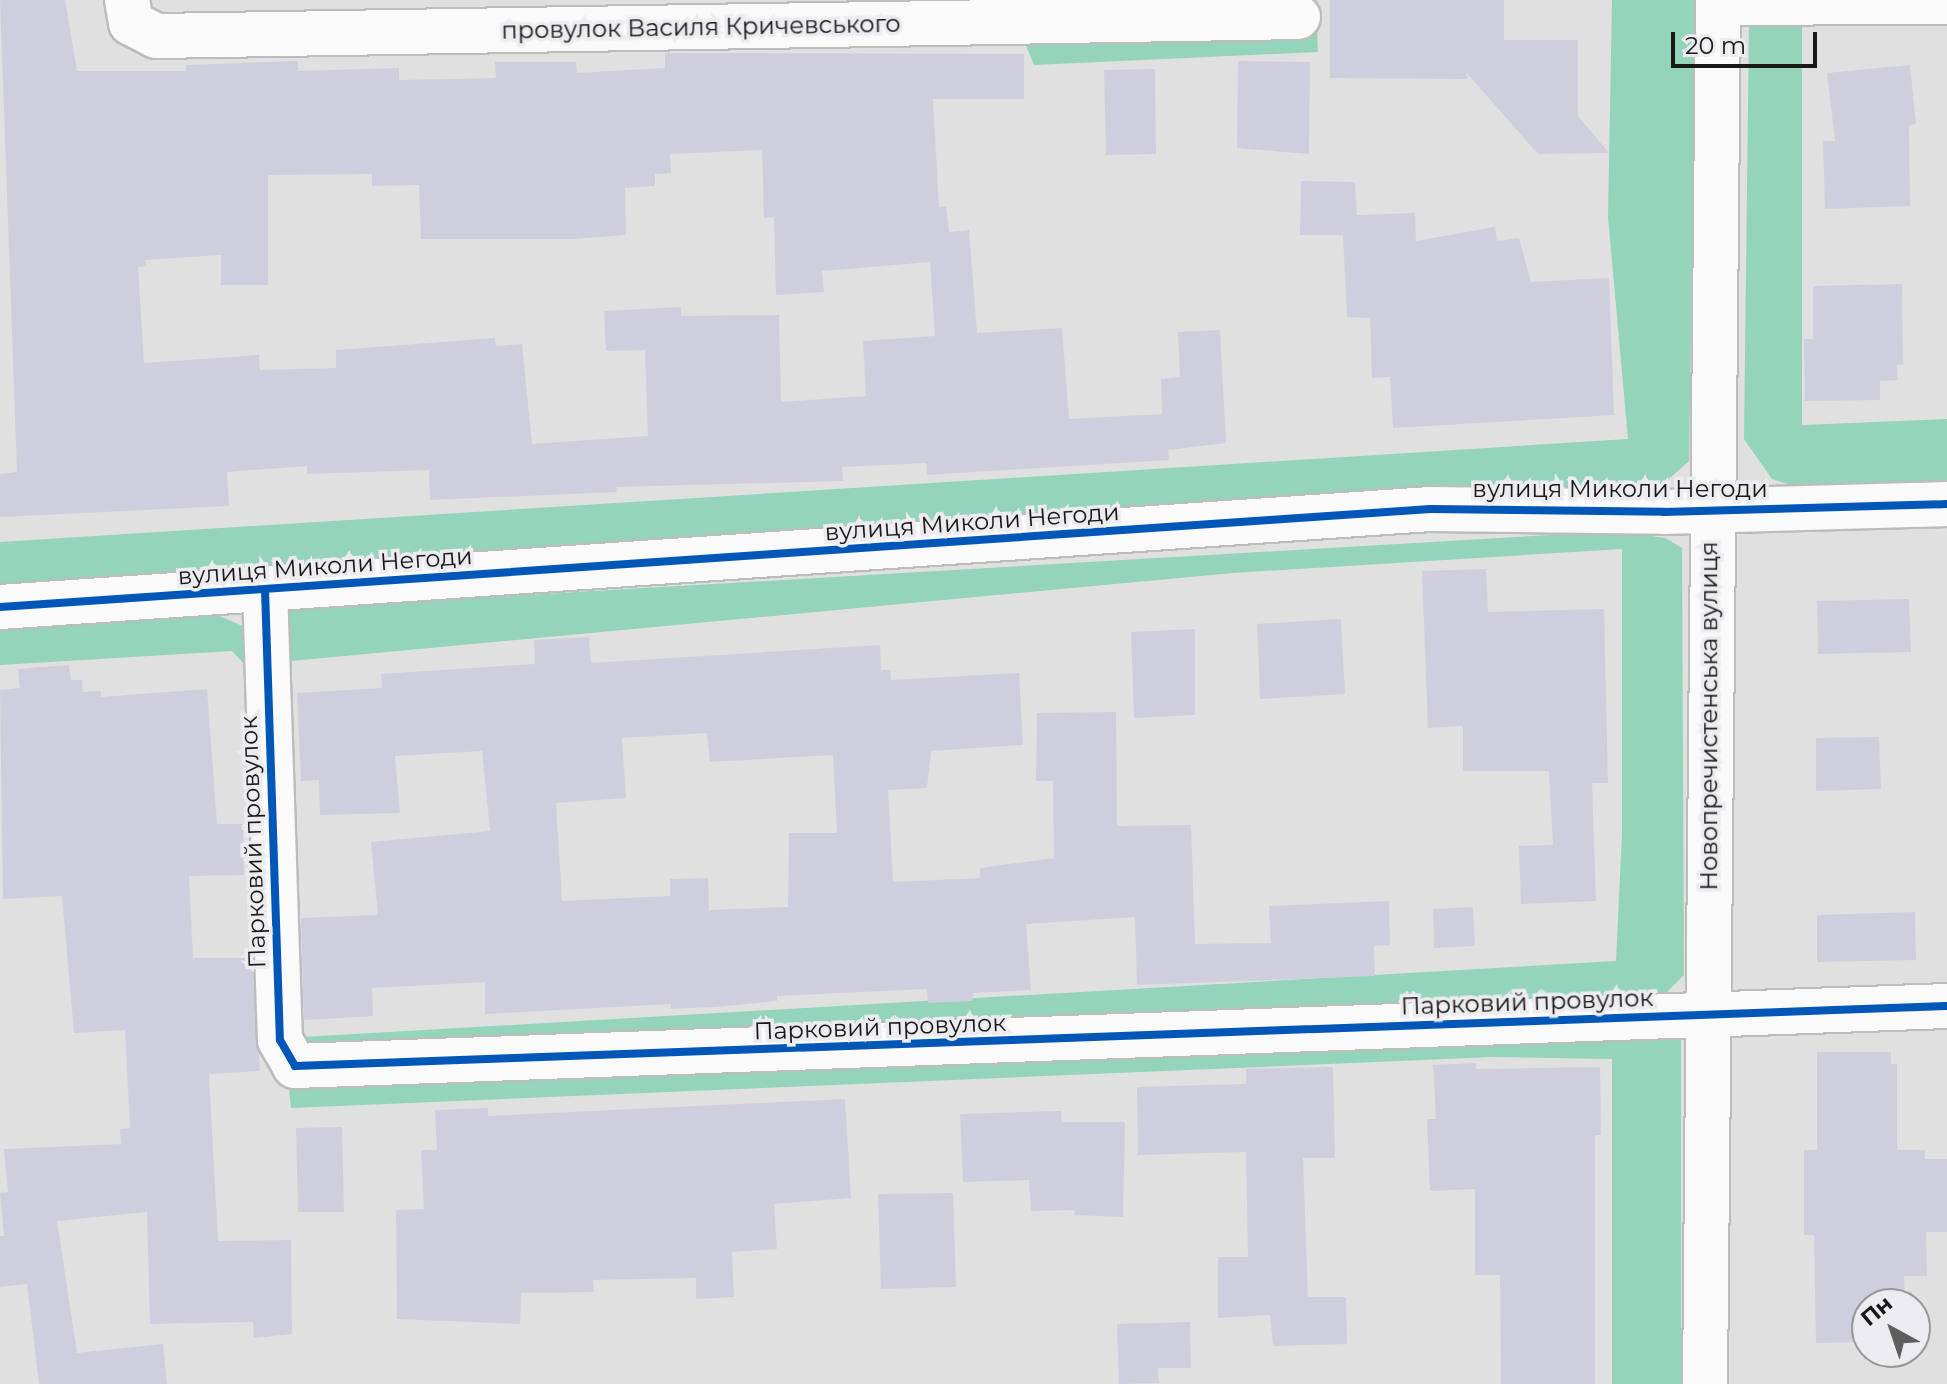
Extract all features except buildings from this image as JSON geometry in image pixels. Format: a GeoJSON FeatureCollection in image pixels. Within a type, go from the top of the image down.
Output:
{"type":"FeatureCollection","features":[{"type":"Feature","properties":{"kind":"street","name":"провулок Василя Кричевського"},"geometry":{"type":"LineString","coordinates":[[127,0],[131,23],[156,36],[1298,17]]}},
{"type":"Feature","properties":{"kind":"street"},"geometry":{"type":"LineString","coordinates":[[1718,2],[1947,2]]}},
{"type":"Feature","properties":{"kind":"street","name":"Новопречистенська вулиця"},"geometry":{"type":"LineString","coordinates":[[1705,1384],[1709,511],[1718,2]]}},
{"type":"Feature","properties":{"kind":"street","name":"вулиця Миколи Негоди"},"geometry":{"type":"LineString","coordinates":[[0,607],[1431,509],[1709,511],[1947,504]]}},
{"type":"Feature","properties":{"kind":"street","name":"Парковий провулок"},"geometry":{"type":"LineString","coordinates":[[265,590],[280,1040],[295,1066],[1947,1006]]}},
{"type":"Feature","properties":{"kind":"green space"},"geometry":{"type":"Polygon","coordinates":[[[1612,0],[1696,0],[1689,461],[1663,484],[0,587],[0,542],[1628,439],[1608,217],[1612,0]]]}},
{"type":"Feature","properties":{"kind":"green space"},"geometry":{"type":"Polygon","coordinates":[[[1749,24],[1802,24],[1802,425],[1947,419],[1947,486],[1804,489],[1772,479],[1744,439],[1749,24]]]}},
{"type":"Feature","properties":{"kind":"green space"},"geometry":{"type":"Polygon","coordinates":[[[1317,29],[1318,52],[1034,65],[1023,38],[1317,29]]]}},
{"type":"Feature","properties":{"kind":"green space"},"geometry":{"type":"Polygon","coordinates":[[[1619,531],[1665,538],[1682,548],[1684,975],[1666,993],[1536,1006],[306,1052],[303,1037],[1616,961],[1622,834],[1622,549],[1233,573],[280,662],[287,609],[1619,531]]]}},
{"type":"Feature","properties":{"kind":"green space"},"geometry":{"type":"Polygon","coordinates":[[[217,615],[245,627],[256,677],[232,651],[0,665],[0,629],[217,615]]]}},
{"type":"Feature","properties":{"kind":"green space"},"geometry":{"type":"Polygon","coordinates":[[[1612,1032],[1681,1038],[1681,1384],[1612,1384],[1612,1059],[1493,1057],[291,1108],[289,1089],[1612,1032]]]}},
{"type":"Feature","properties":{"kind":"cycle path"},"geometry":{"type":"LineString","coordinates":[[0,607],[1431,509],[1664,512],[1947,504]]}},
{"type":"Feature","properties":{"kind":"cycle path"},"geometry":{"type":"LineString","coordinates":[[265,590],[280,1040],[295,1066],[1947,1006]]}}]}
